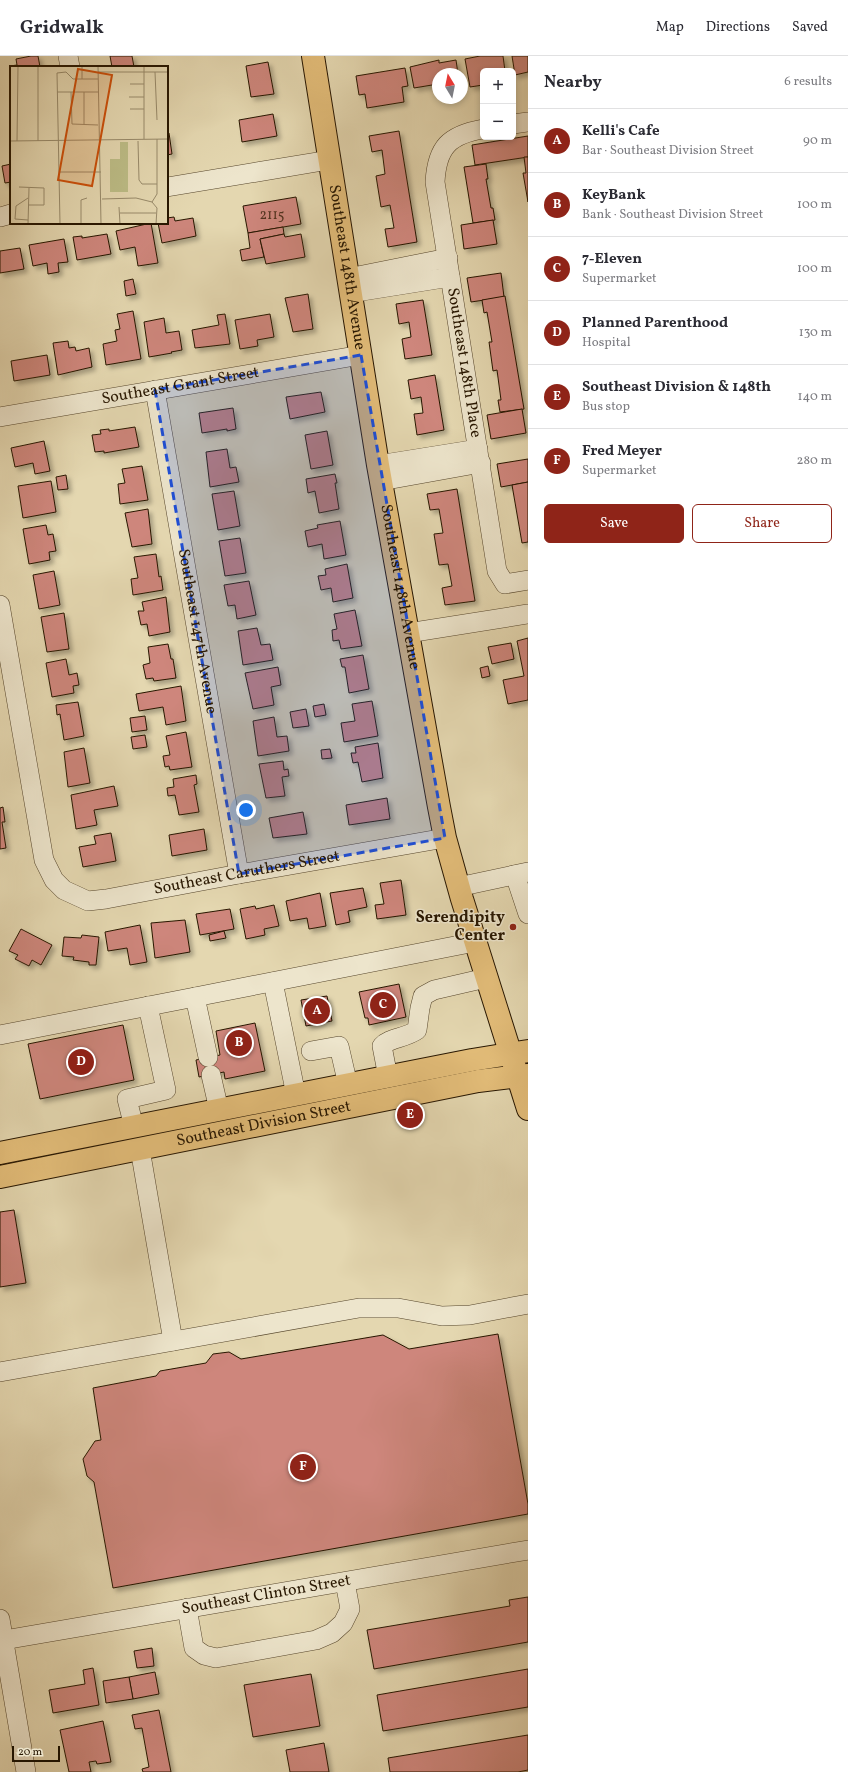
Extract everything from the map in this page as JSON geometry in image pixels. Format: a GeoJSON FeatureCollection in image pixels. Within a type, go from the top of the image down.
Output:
{"type":"FeatureCollection","features":[{"type":"Feature","properties":{"kind":"main road","name":"Southeast 148th Avenue"},"geometry":{"type":"LineString","coordinates":[[313,56],[380,473],[445,838],[458,887],[486,978],[520,1053],[528,1109]]}},
{"type":"Feature","properties":{"kind":"main road","name":"Southeast Division Street"},"geometry":{"type":"LineString","coordinates":[[0,1153],[388,1077],[520,1053]]}},
{"type":"Feature","properties":{"kind":"main road","name":"Southeast Division Street"},"geometry":{"type":"LineString","coordinates":[[0,1177],[478,1082],[523,1075]]}},
{"type":"Feature","properties":{"kind":"street"},"geometry":{"type":"LineString","coordinates":[[68,56],[70,66]]}},
{"type":"Feature","properties":{"kind":"street"},"geometry":{"type":"LineString","coordinates":[[516,124],[528,122]]}},
{"type":"Feature","properties":{"kind":"street","name":"Southeast 148th Place"},"geometry":{"type":"LineString","coordinates":[[480,129],[470,131],[456,138],[442,150],[438,158],[435,182],[480,456],[497,571],[504,584],[528,580]]}},
{"type":"Feature","properties":{"kind":"street"},"geometry":{"type":"LineString","coordinates":[[168,187],[329,160]]}},
{"type":"Feature","properties":{"kind":"street"},"geometry":{"type":"LineString","coordinates":[[0,216],[10,214]]}},
{"type":"Feature","properties":{"kind":"street"},"geometry":{"type":"LineString","coordinates":[[349,285],[448,258]]}},
{"type":"Feature","properties":{"kind":"street"},"geometry":{"type":"LineString","coordinates":[[349,285],[450,277]]}},
{"type":"Feature","properties":{"kind":"street","name":"Southeast Grant Street"},"geometry":{"type":"LineString","coordinates":[[0,417],[361,355]]}},
{"type":"Feature","properties":{"kind":"street","name":"Southeast 147th Avenue"},"geometry":{"type":"LineString","coordinates":[[155,390],[239,874]]}},
{"type":"Feature","properties":{"kind":"street"},"geometry":{"type":"LineString","coordinates":[[380,473],[480,456]]}},
{"type":"Feature","properties":{"kind":"street","name":"Southeast Caruthers Street"},"geometry":{"type":"LineString","coordinates":[[0,605],[44,860],[54,880],[64,890],[88,901],[106,899],[445,838]]}},
{"type":"Feature","properties":{"kind":"street"},"geometry":{"type":"LineString","coordinates":[[408,633],[528,614]]}},
{"type":"Feature","properties":{"kind":"street"},"geometry":{"type":"LineString","coordinates":[[458,887],[521,874],[528,914]]}},
{"type":"Feature","properties":{"kind":"street"},"geometry":{"type":"LineString","coordinates":[[0,1035],[475,942]]}},
{"type":"Feature","properties":{"kind":"street"},"geometry":{"type":"LineString","coordinates":[[388,1077],[382,1046],[386,1042],[411,1035],[417,1030],[423,996],[434,990],[486,978]]}},
{"type":"Feature","properties":{"kind":"street"},"geometry":{"type":"LineString","coordinates":[[273,982],[296,1095]]}},
{"type":"Feature","properties":{"kind":"street"},"geometry":{"type":"LineString","coordinates":[[195,997],[219,1110]]}},
{"type":"Feature","properties":{"kind":"street"},"geometry":{"type":"LineString","coordinates":[[134,1127],[127,1099],[166,1090],[148,1006]]}},
{"type":"Feature","properties":{"kind":"street"},"geometry":{"type":"LineString","coordinates":[[311,1051],[339,1046],[348,1085]]}},
{"type":"Feature","properties":{"kind":"street"},"geometry":{"type":"LineString","coordinates":[[140,1149],[173,1341]]}},
{"type":"Feature","properties":{"kind":"street"},"geometry":{"type":"LineString","coordinates":[[0,1372],[359,1308],[398,1308],[442,1316],[470,1315],[528,1304]]}},
{"type":"Feature","properties":{"kind":"street","name":"Southeast Clinton Street"},"geometry":{"type":"LineString","coordinates":[[4,1640],[528,1550]]}},
{"type":"Feature","properties":{"kind":"street"},"geometry":{"type":"LineString","coordinates":[[187,1608],[194,1648],[204,1655],[216,1658],[316,1640],[332,1633],[343,1623],[350,1609],[345,1582]]}},
{"type":"Feature","properties":{"kind":"street"},"geometry":{"type":"LineString","coordinates":[[0,1619],[26,1772]]}},
{"type":"Feature","properties":{"kind":"highlighted area"},"geometry":{"type":"Polygon","coordinates":[[[361,355],[445,838],[239,874],[155,390],[361,355]]]}},
{"type":"Feature","properties":{"kind":"building"},"geometry":{"type":"Polygon","coordinates":[[[38,56],[40,66],[10,66],[17,65],[16,59],[38,56]]]}},
{"type":"Feature","properties":{"kind":"building"},"geometry":{"type":"Polygon","coordinates":[[[110,56],[132,56],[134,66],[112,66],[110,56]]]}},
{"type":"Feature","properties":{"kind":"building"},"geometry":{"type":"Polygon","coordinates":[[[480,56],[503,56],[505,68],[480,68],[480,85],[470,87],[468,68],[467,68],[465,59],[480,56]]]}},
{"type":"Feature","properties":{"kind":"building"},"geometry":{"type":"Polygon","coordinates":[[[512,56],[528,56],[528,72],[516,75],[516,68],[514,68],[512,56]]]}},
{"type":"Feature","properties":{"kind":"building"},"geometry":{"type":"Polygon","coordinates":[[[439,60],[439,63],[456,60],[457,68],[432,68],[432,85],[414,88],[410,67],[439,60]]]}},
{"type":"Feature","properties":{"kind":"building"},"geometry":{"type":"Polygon","coordinates":[[[268,62],[274,94],[251,97],[246,66],[268,62]]]}},
{"type":"Feature","properties":{"kind":"building"},"geometry":{"type":"Polygon","coordinates":[[[405,68],[408,86],[402,87],[404,102],[367,108],[365,94],[359,95],[356,76],[405,68]]]}},
{"type":"Feature","properties":{"kind":"building"},"geometry":{"type":"Polygon","coordinates":[[[273,114],[277,136],[242,142],[239,120],[273,114]]]}},
{"type":"Feature","properties":{"kind":"building"},"geometry":{"type":"Polygon","coordinates":[[[399,131],[417,242],[388,247],[385,229],[394,228],[390,205],[381,207],[376,176],[385,174],[382,150],[372,152],[369,136],[399,131]]]}},
{"type":"Feature","properties":{"kind":"building"},"geometry":{"type":"Polygon","coordinates":[[[168,134],[172,154],[168,155],[168,134]]]}},
{"type":"Feature","properties":{"kind":"building"},"geometry":{"type":"Polygon","coordinates":[[[528,136],[528,157],[475,165],[472,145],[503,140],[516,140],[516,138],[528,136]]]}},
{"type":"Feature","properties":{"kind":"building"},"geometry":{"type":"Polygon","coordinates":[[[524,157],[528,157],[528,202],[523,173],[526,173],[524,157]]]}},
{"type":"Feature","properties":{"kind":"building"},"geometry":{"type":"Polygon","coordinates":[[[10,164],[10,182],[5,183],[2,166],[10,164]]]}},
{"type":"Feature","properties":{"kind":"building"},"geometry":{"type":"Polygon","coordinates":[[[486,164],[488,179],[486,179],[491,208],[493,208],[495,220],[473,223],[464,167],[486,164]]]}},
{"type":"Feature","properties":{"kind":"building"},"geometry":{"type":"Polygon","coordinates":[[[296,197],[301,224],[248,233],[243,206],[296,197]]]}},
{"type":"Feature","properties":{"kind":"building"},"geometry":{"type":"Polygon","coordinates":[[[174,217],[175,221],[193,218],[196,236],[162,243],[158,224],[168,224],[168,218],[174,217]]]}},
{"type":"Feature","properties":{"kind":"building"},"geometry":{"type":"Polygon","coordinates":[[[493,220],[497,244],[464,249],[461,225],[493,220]]]}},
{"type":"Feature","properties":{"kind":"building"},"geometry":{"type":"Polygon","coordinates":[[[151,224],[158,263],[138,266],[135,247],[120,250],[116,231],[151,224]]]}},
{"type":"Feature","properties":{"kind":"building"},"geometry":{"type":"Polygon","coordinates":[[[283,227],[284,234],[260,239],[264,257],[242,261],[240,250],[250,248],[248,233],[283,227]]]}},
{"type":"Feature","properties":{"kind":"building"},"geometry":{"type":"Polygon","coordinates":[[[107,234],[111,254],[77,260],[73,237],[82,236],[82,238],[107,234]]]}},
{"type":"Feature","properties":{"kind":"building"},"geometry":{"type":"Polygon","coordinates":[[[284,234],[285,237],[301,234],[305,257],[266,264],[260,239],[284,234]]]}},
{"type":"Feature","properties":{"kind":"building"},"geometry":{"type":"Polygon","coordinates":[[[64,239],[68,262],[58,263],[59,272],[48,274],[47,263],[33,266],[29,245],[64,239]]]}},
{"type":"Feature","properties":{"kind":"building"},"geometry":{"type":"Polygon","coordinates":[[[20,248],[24,269],[0,273],[0,251],[20,248]]]}},
{"type":"Feature","properties":{"kind":"building"},"geometry":{"type":"Polygon","coordinates":[[[501,273],[504,297],[471,302],[467,278],[501,273]]]}},
{"type":"Feature","properties":{"kind":"building"},"geometry":{"type":"Polygon","coordinates":[[[133,279],[136,294],[126,296],[124,281],[133,279]]]}},
{"type":"Feature","properties":{"kind":"building"},"geometry":{"type":"Polygon","coordinates":[[[308,294],[313,329],[293,332],[285,298],[308,294]]]}},
{"type":"Feature","properties":{"kind":"building"},"geometry":{"type":"Polygon","coordinates":[[[505,296],[524,409],[500,412],[498,400],[501,400],[497,370],[493,371],[489,342],[492,342],[487,312],[484,313],[482,300],[505,296]]]}},
{"type":"Feature","properties":{"kind":"building"},"geometry":{"type":"Polygon","coordinates":[[[423,300],[432,355],[405,359],[402,339],[411,337],[409,322],[399,324],[396,304],[423,300]]]}},
{"type":"Feature","properties":{"kind":"building"},"geometry":{"type":"Polygon","coordinates":[[[133,311],[141,359],[106,365],[103,344],[117,341],[115,330],[120,329],[117,314],[133,311]]]}},
{"type":"Feature","properties":{"kind":"building"},"geometry":{"type":"Polygon","coordinates":[[[225,314],[230,344],[195,348],[192,330],[219,325],[217,315],[225,314]]]}},
{"type":"Feature","properties":{"kind":"building"},"geometry":{"type":"Polygon","coordinates":[[[270,314],[274,337],[257,340],[258,346],[240,349],[235,320],[270,314]]]}},
{"type":"Feature","properties":{"kind":"building"},"geometry":{"type":"Polygon","coordinates":[[[164,318],[166,333],[179,331],[182,350],[149,357],[144,322],[164,318]]]}},
{"type":"Feature","properties":{"kind":"building"},"geometry":{"type":"Polygon","coordinates":[[[68,341],[69,348],[75,347],[76,351],[89,348],[92,367],[58,375],[53,343],[68,341]]]}},
{"type":"Feature","properties":{"kind":"building"},"geometry":{"type":"Polygon","coordinates":[[[47,355],[50,375],[14,381],[11,361],[47,355]]]}},
{"type":"Feature","properties":{"kind":"building"},"geometry":{"type":"Polygon","coordinates":[[[435,375],[444,430],[417,435],[414,414],[423,413],[421,397],[411,399],[408,380],[435,375]]]}},
{"type":"Feature","properties":{"kind":"building"},"geometry":{"type":"Polygon","coordinates":[[[321,392],[325,412],[290,419],[286,397],[321,392]]]}},
{"type":"Feature","properties":{"kind":"building"},"geometry":{"type":"Polygon","coordinates":[[[233,408],[236,429],[202,433],[199,413],[233,408]]]}},
{"type":"Feature","properties":{"kind":"building"},"geometry":{"type":"Polygon","coordinates":[[[522,409],[526,433],[491,439],[487,415],[522,409]]]}},
{"type":"Feature","properties":{"kind":"building"},"geometry":{"type":"Polygon","coordinates":[[[135,427],[139,447],[104,453],[104,451],[95,452],[92,435],[101,434],[100,430],[109,429],[109,431],[135,427]]]}},
{"type":"Feature","properties":{"kind":"building"},"geometry":{"type":"Polygon","coordinates":[[[327,431],[333,465],[311,469],[305,435],[327,431]]]}},
{"type":"Feature","properties":{"kind":"building"},"geometry":{"type":"Polygon","coordinates":[[[44,441],[50,471],[35,474],[33,463],[15,467],[11,448],[44,441]]]}},
{"type":"Feature","properties":{"kind":"building"},"geometry":{"type":"Polygon","coordinates":[[[227,449],[230,468],[236,467],[239,482],[210,487],[206,452],[227,449]]]}},
{"type":"Feature","properties":{"kind":"building"},"geometry":{"type":"Polygon","coordinates":[[[528,459],[528,482],[501,487],[497,464],[528,459]]]}},
{"type":"Feature","properties":{"kind":"building"},"geometry":{"type":"Polygon","coordinates":[[[142,466],[148,500],[120,504],[118,484],[125,483],[122,469],[142,466]]]}},
{"type":"Feature","properties":{"kind":"building"},"geometry":{"type":"Polygon","coordinates":[[[335,474],[339,509],[319,513],[315,491],[308,493],[306,479],[335,474]]]}},
{"type":"Feature","properties":{"kind":"building"},"geometry":{"type":"Polygon","coordinates":[[[66,475],[68,489],[58,490],[56,477],[66,475]]]}},
{"type":"Feature","properties":{"kind":"building"},"geometry":{"type":"Polygon","coordinates":[[[51,481],[56,512],[23,518],[18,486],[51,481]]]}},
{"type":"Feature","properties":{"kind":"building"},"geometry":{"type":"Polygon","coordinates":[[[528,482],[528,542],[522,543],[512,485],[528,482]]]}},
{"type":"Feature","properties":{"kind":"building"},"geometry":{"type":"Polygon","coordinates":[[[457,489],[475,601],[445,605],[442,588],[452,586],[448,564],[439,565],[434,534],[443,533],[439,509],[430,510],[427,494],[457,489]]]}},
{"type":"Feature","properties":{"kind":"building"},"geometry":{"type":"Polygon","coordinates":[[[234,491],[240,526],[218,530],[212,494],[234,491]]]}},
{"type":"Feature","properties":{"kind":"building"},"geometry":{"type":"Polygon","coordinates":[[[148,509],[152,544],[132,547],[125,513],[148,509]]]}},
{"type":"Feature","properties":{"kind":"building"},"geometry":{"type":"Polygon","coordinates":[[[340,521],[346,555],[324,559],[322,544],[308,547],[305,531],[318,528],[317,525],[340,521]]]}},
{"type":"Feature","properties":{"kind":"building"},"geometry":{"type":"Polygon","coordinates":[[[46,525],[48,535],[53,534],[56,551],[49,552],[50,560],[29,564],[23,529],[46,525]]]}},
{"type":"Feature","properties":{"kind":"building"},"geometry":{"type":"Polygon","coordinates":[[[240,538],[246,573],[225,576],[219,541],[240,538]]]}},
{"type":"Feature","properties":{"kind":"building"},"geometry":{"type":"Polygon","coordinates":[[[156,554],[159,577],[161,576],[163,590],[133,595],[131,579],[138,578],[134,557],[156,554]]]}},
{"type":"Feature","properties":{"kind":"building"},"geometry":{"type":"Polygon","coordinates":[[[347,564],[353,598],[333,602],[331,588],[321,590],[318,576],[326,575],[325,569],[347,564]]]}},
{"type":"Feature","properties":{"kind":"building"},"geometry":{"type":"Polygon","coordinates":[[[54,571],[60,605],[39,609],[33,575],[54,571]]]}},
{"type":"Feature","properties":{"kind":"building"},"geometry":{"type":"Polygon","coordinates":[[[249,581],[256,615],[237,619],[235,605],[228,606],[224,585],[249,581]]]}},
{"type":"Feature","properties":{"kind":"building"},"geometry":{"type":"Polygon","coordinates":[[[166,597],[170,632],[149,636],[147,624],[141,625],[138,611],[144,611],[142,602],[166,597]]]}},
{"type":"Feature","properties":{"kind":"building"},"geometry":{"type":"Polygon","coordinates":[[[355,610],[362,646],[341,649],[339,640],[333,641],[332,630],[337,629],[334,614],[355,610]]]}},
{"type":"Feature","properties":{"kind":"building"},"geometry":{"type":"Polygon","coordinates":[[[64,613],[69,649],[47,652],[41,617],[64,613]]]}},
{"type":"Feature","properties":{"kind":"building"},"geometry":{"type":"Polygon","coordinates":[[[257,628],[261,645],[270,644],[273,660],[243,665],[238,631],[257,628]]]}},
{"type":"Feature","properties":{"kind":"building"},"geometry":{"type":"Polygon","coordinates":[[[528,638],[528,700],[508,704],[503,680],[524,676],[517,641],[528,638]]]}},
{"type":"Feature","properties":{"kind":"building"},"geometry":{"type":"Polygon","coordinates":[[[511,643],[514,659],[492,664],[488,647],[511,643]]]}},
{"type":"Feature","properties":{"kind":"building"},"geometry":{"type":"Polygon","coordinates":[[[168,644],[171,659],[173,659],[176,678],[154,681],[153,678],[146,679],[143,665],[150,663],[148,647],[168,644]]]}},
{"type":"Feature","properties":{"kind":"building"},"geometry":{"type":"Polygon","coordinates":[[[363,655],[369,689],[349,693],[345,667],[342,667],[340,659],[363,655]]]}},
{"type":"Feature","properties":{"kind":"building"},"geometry":{"type":"Polygon","coordinates":[[[66,659],[69,675],[77,673],[79,685],[73,686],[74,693],[52,697],[46,663],[66,659]]]}},
{"type":"Feature","properties":{"kind":"building"},"geometry":{"type":"Polygon","coordinates":[[[488,666],[490,676],[482,678],[480,668],[488,666]]]}},
{"type":"Feature","properties":{"kind":"building"},"geometry":{"type":"Polygon","coordinates":[[[278,667],[281,685],[271,687],[274,705],[253,709],[245,673],[278,667]]]}},
{"type":"Feature","properties":{"kind":"building"},"geometry":{"type":"Polygon","coordinates":[[[181,686],[186,721],[166,725],[163,707],[139,711],[136,694],[181,686]]]}},
{"type":"Feature","properties":{"kind":"building"},"geometry":{"type":"Polygon","coordinates":[[[372,701],[378,736],[344,742],[341,723],[355,721],[352,704],[372,701]]]}},
{"type":"Feature","properties":{"kind":"building"},"geometry":{"type":"Polygon","coordinates":[[[78,702],[84,736],[64,740],[60,714],[57,715],[56,705],[78,702]]]}},
{"type":"Feature","properties":{"kind":"building"},"geometry":{"type":"Polygon","coordinates":[[[324,704],[326,715],[315,717],[313,706],[324,704]]]}},
{"type":"Feature","properties":{"kind":"building"},"geometry":{"type":"Polygon","coordinates":[[[306,709],[309,726],[293,728],[290,712],[306,709]]]}},
{"type":"Feature","properties":{"kind":"building"},"geometry":{"type":"Polygon","coordinates":[[[145,716],[147,730],[132,732],[130,718],[145,716]]]}},
{"type":"Feature","properties":{"kind":"building"},"geometry":{"type":"Polygon","coordinates":[[[274,717],[277,737],[287,736],[289,751],[258,756],[253,721],[274,717]]]}},
{"type":"Feature","properties":{"kind":"building"},"geometry":{"type":"Polygon","coordinates":[[[186,732],[192,767],[170,770],[169,766],[165,767],[163,756],[170,755],[166,736],[186,732]]]}},
{"type":"Feature","properties":{"kind":"building"},"geometry":{"type":"Polygon","coordinates":[[[145,735],[147,747],[133,749],[131,737],[145,735]]]}},
{"type":"Feature","properties":{"kind":"building"},"geometry":{"type":"Polygon","coordinates":[[[378,743],[383,778],[362,782],[358,762],[353,763],[351,753],[356,753],[355,747],[378,743]]]}},
{"type":"Feature","properties":{"kind":"building"},"geometry":{"type":"Polygon","coordinates":[[[84,748],[90,783],[68,787],[64,752],[84,748]]]}},
{"type":"Feature","properties":{"kind":"building"},"geometry":{"type":"Polygon","coordinates":[[[330,749],[332,758],[322,759],[321,750],[330,749]]]}},
{"type":"Feature","properties":{"kind":"building"},"geometry":{"type":"Polygon","coordinates":[[[283,761],[284,770],[288,769],[289,776],[282,777],[285,796],[266,798],[259,764],[283,761]]]}},
{"type":"Feature","properties":{"kind":"building"},"geometry":{"type":"Polygon","coordinates":[[[196,775],[197,784],[194,785],[199,812],[179,815],[175,795],[168,796],[167,788],[174,787],[173,779],[196,775]]]}},
{"type":"Feature","properties":{"kind":"building"},"geometry":{"type":"Polygon","coordinates":[[[114,786],[118,806],[94,810],[97,825],[76,829],[71,795],[114,786]]]}},
{"type":"Feature","properties":{"kind":"building"},"geometry":{"type":"Polygon","coordinates":[[[387,798],[390,819],[349,825],[346,805],[387,798]]]}},
{"type":"Feature","properties":{"kind":"building"},"geometry":{"type":"Polygon","coordinates":[[[3,807],[5,822],[2,822],[6,848],[0,849],[0,808],[3,807]]]}},
{"type":"Feature","properties":{"kind":"building"},"geometry":{"type":"Polygon","coordinates":[[[303,812],[307,834],[273,838],[269,818],[303,812]]]}},
{"type":"Feature","properties":{"kind":"building"},"geometry":{"type":"Polygon","coordinates":[[[204,829],[207,850],[172,856],[169,835],[204,829]]]}},
{"type":"Feature","properties":{"kind":"building"},"geometry":{"type":"Polygon","coordinates":[[[111,833],[116,861],[83,867],[79,847],[96,844],[94,836],[111,833]]]}},
{"type":"Feature","properties":{"kind":"building"},"geometry":{"type":"Polygon","coordinates":[[[401,880],[406,915],[377,919],[375,905],[384,904],[380,883],[401,880]]]}},
{"type":"Feature","properties":{"kind":"building"},"geometry":{"type":"Polygon","coordinates":[[[363,888],[367,907],[348,911],[350,922],[336,925],[330,893],[363,888]]]}},
{"type":"Feature","properties":{"kind":"building"},"geometry":{"type":"Polygon","coordinates":[[[320,893],[326,926],[309,929],[307,918],[290,921],[286,901],[320,893]]]}},
{"type":"Feature","properties":{"kind":"building"},"geometry":{"type":"Polygon","coordinates":[[[274,905],[279,926],[264,929],[265,935],[246,939],[240,909],[255,906],[256,909],[274,905]]]}},
{"type":"Feature","properties":{"kind":"building"},"geometry":{"type":"Polygon","coordinates":[[[230,909],[234,929],[200,935],[196,914],[230,909]]]}},
{"type":"Feature","properties":{"kind":"building"},"geometry":{"type":"Polygon","coordinates":[[[185,920],[190,952],[155,958],[151,923],[185,920]]]}},
{"type":"Feature","properties":{"kind":"building"},"geometry":{"type":"Polygon","coordinates":[[[140,925],[147,962],[130,965],[127,948],[108,951],[105,932],[140,925]]]}},
{"type":"Feature","properties":{"kind":"building"},"geometry":{"type":"Polygon","coordinates":[[[21,929],[52,945],[41,965],[32,960],[29,966],[15,959],[18,955],[9,951],[21,929]]]}},
{"type":"Feature","properties":{"kind":"building"},"geometry":{"type":"Polygon","coordinates":[[[224,931],[226,938],[210,941],[209,935],[224,931]]]}},
{"type":"Feature","properties":{"kind":"building"},"geometry":{"type":"Polygon","coordinates":[[[82,935],[99,937],[96,965],[89,965],[89,962],[73,960],[74,957],[62,956],[64,937],[81,938],[82,935]]]}},
{"type":"Feature","properties":{"kind":"building"},"geometry":{"type":"Polygon","coordinates":[[[399,984],[406,1017],[369,1025],[368,1018],[365,1018],[359,992],[399,984]]]}},
{"type":"Feature","properties":{"kind":"building"},"geometry":{"type":"Polygon","coordinates":[[[327,996],[332,1021],[306,1026],[301,1000],[327,996]]]}},
{"type":"Feature","properties":{"kind":"building"},"geometry":{"type":"Polygon","coordinates":[[[255,1023],[265,1071],[225,1079],[224,1072],[199,1077],[196,1060],[220,1055],[216,1031],[255,1023]]]}},
{"type":"Feature","properties":{"kind":"building"},"geometry":{"type":"Polygon","coordinates":[[[123,1025],[134,1080],[40,1099],[28,1044],[123,1025]]]}},
{"type":"Feature","properties":{"kind":"building"},"geometry":{"type":"Polygon","coordinates":[[[14,1210],[26,1283],[0,1287],[0,1212],[14,1210]]]}},
{"type":"Feature","properties":{"kind":"building"},"geometry":{"type":"Polygon","coordinates":[[[498,1334],[528,1504],[528,1514],[113,1588],[94,1482],[87,1476],[83,1459],[95,1441],[101,1440],[93,1388],[156,1376],[160,1371],[206,1363],[213,1354],[229,1352],[241,1359],[383,1335],[409,1349],[498,1334]]]}},
{"type":"Feature","properties":{"kind":"building"},"geometry":{"type":"Polygon","coordinates":[[[528,1597],[528,1642],[374,1669],[367,1630],[510,1606],[509,1600],[528,1597]]]}},
{"type":"Feature","properties":{"kind":"building"},"geometry":{"type":"Polygon","coordinates":[[[152,1648],[154,1666],[137,1668],[134,1651],[152,1648]]]}},
{"type":"Feature","properties":{"kind":"building"},"geometry":{"type":"Polygon","coordinates":[[[93,1668],[99,1705],[53,1713],[49,1690],[85,1684],[83,1670],[93,1668]]]}},
{"type":"Feature","properties":{"kind":"building"},"geometry":{"type":"Polygon","coordinates":[[[528,1669],[528,1707],[383,1731],[377,1695],[528,1669]]]}},
{"type":"Feature","properties":{"kind":"building"},"geometry":{"type":"Polygon","coordinates":[[[155,1672],[159,1694],[133,1699],[129,1677],[155,1672]]]}},
{"type":"Feature","properties":{"kind":"building"},"geometry":{"type":"Polygon","coordinates":[[[311,1674],[320,1726],[253,1737],[244,1685],[311,1674]]]}},
{"type":"Feature","properties":{"kind":"building"},"geometry":{"type":"Polygon","coordinates":[[[129,1677],[133,1699],[106,1703],[103,1681],[129,1677]]]}},
{"type":"Feature","properties":{"kind":"building"},"geometry":{"type":"Polygon","coordinates":[[[159,1710],[171,1772],[143,1772],[142,1769],[149,1767],[142,1728],[135,1729],[132,1715],[159,1710]]]}},
{"type":"Feature","properties":{"kind":"building"},"geometry":{"type":"Polygon","coordinates":[[[103,1721],[111,1762],[97,1764],[96,1761],[89,1762],[91,1772],[69,1772],[60,1730],[103,1721]]]}},
{"type":"Feature","properties":{"kind":"building"},"geometry":{"type":"Polygon","coordinates":[[[528,1735],[528,1770],[518,1772],[390,1772],[388,1758],[528,1735]]]}},
{"type":"Feature","properties":{"kind":"building"},"geometry":{"type":"Polygon","coordinates":[[[324,1743],[329,1772],[290,1772],[286,1750],[324,1743]]]}},
{"type":"Feature","properties":{"kind":"place","name":"Serendipity Center"},"geometry":{"type":"Point","coordinates":[513,927]}},
{"type":"Feature","properties":{"kind":"place","name":"7-Eleven"},"geometry":{"type":"Point","coordinates":[383,1005]}},
{"type":"Feature","properties":{"kind":"place","name":"Kelli's Cafe"},"geometry":{"type":"Point","coordinates":[317,1011]}},
{"type":"Feature","properties":{"kind":"place","name":"KeyBank"},"geometry":{"type":"Point","coordinates":[239,1043]}},
{"type":"Feature","properties":{"kind":"place","name":"Planned Parenthood"},"geometry":{"type":"Point","coordinates":[81,1062]}},
{"type":"Feature","properties":{"kind":"place","name":"Southeast Division & 148th"},"geometry":{"type":"Point","coordinates":[410,1115]}},
{"type":"Feature","properties":{"kind":"place","name":"Fred Meyer"},"geometry":{"type":"Point","coordinates":[303,1467]}}]}
